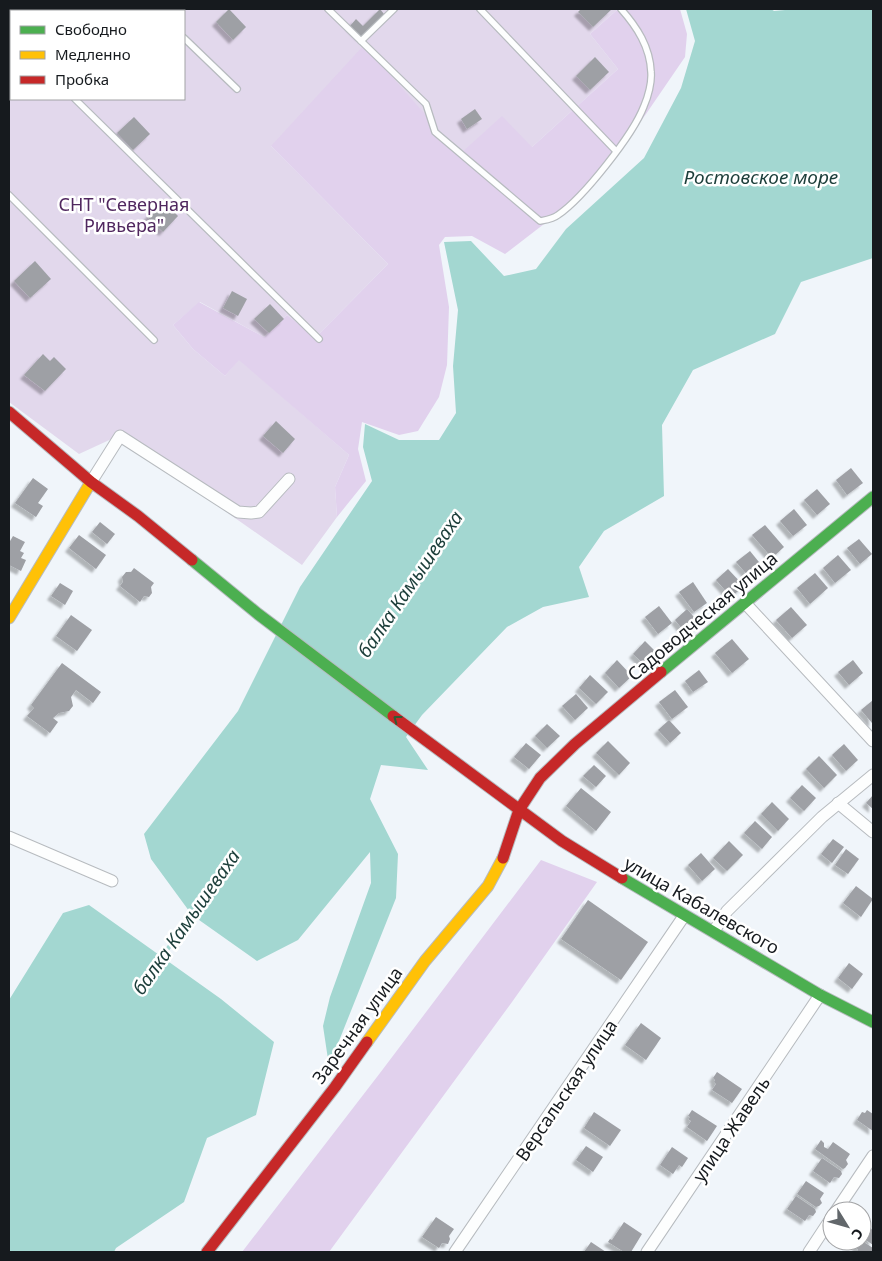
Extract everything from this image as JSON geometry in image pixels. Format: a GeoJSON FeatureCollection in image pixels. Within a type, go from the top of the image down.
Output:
{"type":"FeatureCollection","features":[{"type":"Feature","properties":{"kind":"street","name":"улица Кабалевского"},"geometry":{"type":"LineString","coordinates":[[9,412],[91,482],[138,516],[258,614],[436,749],[562,841],[684,916],[714,931],[820,995],[873,1022]]}},
{"type":"Feature","properties":{"kind":"street"},"geometry":{"type":"LineString","coordinates":[[9,618],[120,436],[238,512],[251,514],[259,512],[289,479]]}},
{"type":"Feature","properties":{"kind":"street","name":"Садоводческая улица"},"geometry":{"type":"LineString","coordinates":[[519,810],[540,778],[555,762],[873,496]]}},
{"type":"Feature","properties":{"kind":"street"},"geometry":{"type":"LineString","coordinates":[[745,603],[873,741]]}},
{"type":"Feature","properties":{"kind":"street"},"geometry":{"type":"LineString","coordinates":[[714,931],[728,911],[822,817],[873,775]]}},
{"type":"Feature","properties":{"kind":"street"},"geometry":{"type":"LineString","coordinates":[[838,804],[873,832]]}},
{"type":"Feature","properties":{"kind":"street","name":"Заречная улица"},"geometry":{"type":"LineString","coordinates":[[208,1252],[334,1087],[425,961],[488,886],[503,857],[519,810]]}},
{"type":"Feature","properties":{"kind":"street"},"geometry":{"type":"LineString","coordinates":[[9,837],[112,881]]}},
{"type":"Feature","properties":{"kind":"street","name":"Версальская улица"},"geometry":{"type":"LineString","coordinates":[[455,1252],[684,916]]}},
{"type":"Feature","properties":{"kind":"street","name":"улица Жавель"},"geometry":{"type":"LineString","coordinates":[[647,1252],[820,995]]}},
{"type":"Feature","properties":{"kind":"street"},"geometry":{"type":"LineString","coordinates":[[843,1201],[873,1156]]}},
{"type":"Feature","properties":{"kind":"street"},"geometry":{"type":"LineString","coordinates":[[808,1252],[822,1232]]}},
{"type":"Feature","properties":{"kind":"lane"},"geometry":{"type":"LineString","coordinates":[[328,9],[426,104],[435,132],[540,221],[557,216],[593,182],[632,130],[645,105],[651,73],[644,41],[621,9]]}},
{"type":"Feature","properties":{"kind":"lane"},"geometry":{"type":"LineString","coordinates":[[361,40],[394,9]]}},
{"type":"Feature","properties":{"kind":"lane"},"geometry":{"type":"LineString","coordinates":[[480,9],[616,151]]}},
{"type":"Feature","properties":{"kind":"lane"},"geometry":{"type":"LineString","coordinates":[[185,39],[237,89]]}},
{"type":"Feature","properties":{"kind":"lane"},"geometry":{"type":"LineString","coordinates":[[76,100],[319,339]]}},
{"type":"Feature","properties":{"kind":"lane"},"geometry":{"type":"LineString","coordinates":[[9,196],[154,340]]}},
{"type":"Feature","properties":{"kind":"green space","name":"СНТ \"Северная Ривьера\""},"geometry":{"type":"Polygon","coordinates":[[[9,9],[618,9],[590,34],[618,69],[532,147],[461,154],[271,146],[388,264],[316,337],[287,315],[264,337],[200,302],[173,325],[193,349],[225,376],[239,359],[349,455],[335,487],[337,517],[302,565],[118,436],[79,454],[9,402],[9,9]]]}},
{"type":"Feature","properties":{"kind":"shaded area"},"geometry":{"type":"Polygon","coordinates":[[[618,9],[680,9],[687,34],[685,57],[609,165],[570,204],[505,254],[472,236],[445,237],[439,245],[449,307],[447,365],[439,397],[418,431],[399,435],[362,422],[358,449],[366,481],[337,517],[335,487],[349,455],[239,360],[225,376],[193,349],[173,325],[199,302],[264,337],[287,315],[316,337],[388,264],[271,146],[364,45],[460,154],[502,116],[532,147],[618,69],[590,34],[618,9]]]}},
{"type":"Feature","properties":{"kind":"shaded area"},"geometry":{"type":"Polygon","coordinates":[[[541,860],[597,882],[512,1002],[329,1252],[242,1252],[380,1073],[541,860]]]}},
{"type":"Feature","properties":{"kind":"water","name":"Ростовское море"},"geometry":{"type":"Polygon","coordinates":[[[686,9],[771,9],[774,11],[796,9],[873,9],[873,258],[801,282],[775,334],[693,370],[662,425],[664,496],[604,531],[579,567],[589,597],[543,607],[507,627],[422,715],[406,737],[428,770],[381,765],[370,799],[398,854],[396,898],[329,1066],[323,1026],[330,997],[371,883],[370,852],[298,940],[257,961],[192,915],[151,859],[144,834],[238,711],[300,587],[372,481],[363,447],[365,424],[399,440],[439,440],[456,413],[453,366],[458,310],[444,242],[471,241],[504,276],[536,269],[566,229],[644,158],[681,88],[695,41],[686,9]]]}},
{"type":"Feature","properties":{"kind":"water"},"geometry":{"type":"Polygon","coordinates":[[[89,905],[221,999],[274,1042],[256,1115],[207,1138],[184,1202],[116,1248],[114,1252],[9,1252],[9,1000],[63,913],[89,905]]]}},
{"type":"Feature","properties":{"kind":"building"},"geometry":{"type":"Polygon","coordinates":[[[229,9],[246,27],[233,40],[216,22],[229,9]]]}},
{"type":"Feature","properties":{"kind":"building"},"geometry":{"type":"Polygon","coordinates":[[[380,9],[384,14],[361,37],[350,26],[356,19],[363,26],[380,9]]]}},
{"type":"Feature","properties":{"kind":"building"},"geometry":{"type":"Polygon","coordinates":[[[581,9],[612,9],[593,27],[578,12],[581,9]]]}},
{"type":"Feature","properties":{"kind":"building"},"geometry":{"type":"Polygon","coordinates":[[[595,57],[609,72],[590,90],[576,76],[595,57]]]}},
{"type":"Feature","properties":{"kind":"building"},"geometry":{"type":"Polygon","coordinates":[[[475,109],[482,119],[467,129],[461,119],[475,109]]]}},
{"type":"Feature","properties":{"kind":"building"},"geometry":{"type":"Polygon","coordinates":[[[134,117],[150,134],[133,150],[117,133],[134,117]]]}},
{"type":"Feature","properties":{"kind":"building"},"geometry":{"type":"Polygon","coordinates":[[[163,201],[178,216],[163,232],[147,217],[163,201]]]}},
{"type":"Feature","properties":{"kind":"building"},"geometry":{"type":"Polygon","coordinates":[[[35,261],[51,279],[30,298],[14,281],[35,261]]]}},
{"type":"Feature","properties":{"kind":"building"},"geometry":{"type":"Polygon","coordinates":[[[232,291],[247,299],[238,316],[223,308],[232,291]]]}},
{"type":"Feature","properties":{"kind":"building"},"geometry":{"type":"Polygon","coordinates":[[[270,304],[284,319],[269,333],[254,319],[270,304]]]}},
{"type":"Feature","properties":{"kind":"building"},"geometry":{"type":"Polygon","coordinates":[[[43,354],[50,361],[54,357],[66,369],[45,391],[24,375],[43,354]]]}},
{"type":"Feature","properties":{"kind":"building"},"geometry":{"type":"Polygon","coordinates":[[[276,421],[295,439],[283,453],[263,436],[276,421]]]}},
{"type":"Feature","properties":{"kind":"building"},"geometry":{"type":"Polygon","coordinates":[[[851,468],[863,483],[847,495],[836,480],[851,468]]]}},
{"type":"Feature","properties":{"kind":"building"},"geometry":{"type":"Polygon","coordinates":[[[33,478],[48,489],[38,503],[43,506],[36,517],[15,503],[33,478]]]}},
{"type":"Feature","properties":{"kind":"building"},"geometry":{"type":"Polygon","coordinates":[[[817,489],[830,504],[817,515],[804,500],[817,489]]]}},
{"type":"Feature","properties":{"kind":"building"},"geometry":{"type":"Polygon","coordinates":[[[794,509],[807,525],[793,536],[780,521],[794,509]]]}},
{"type":"Feature","properties":{"kind":"building"},"geometry":{"type":"Polygon","coordinates":[[[100,522],[115,534],[107,544],[92,532],[100,522]]]}},
{"type":"Feature","properties":{"kind":"building"},"geometry":{"type":"Polygon","coordinates":[[[765,525],[784,547],[772,558],[752,535],[765,525]]]}},
{"type":"Feature","properties":{"kind":"building"},"geometry":{"type":"Polygon","coordinates":[[[79,535],[106,555],[96,569],[69,548],[79,535]]]}},
{"type":"Feature","properties":{"kind":"building"},"geometry":{"type":"Polygon","coordinates":[[[13,536],[25,542],[20,551],[24,553],[21,558],[26,560],[21,571],[9,565],[9,543],[13,536]]]}},
{"type":"Feature","properties":{"kind":"building"},"geometry":{"type":"Polygon","coordinates":[[[859,539],[872,554],[860,564],[847,548],[859,539]]]}},
{"type":"Feature","properties":{"kind":"building"},"geometry":{"type":"Polygon","coordinates":[[[750,551],[763,567],[750,578],[736,562],[750,551]]]}},
{"type":"Feature","properties":{"kind":"building"},"geometry":{"type":"Polygon","coordinates":[[[838,555],[851,570],[835,583],[823,568],[838,555]]]}},
{"type":"Feature","properties":{"kind":"building"},"geometry":{"type":"Polygon","coordinates":[[[134,568],[154,583],[151,587],[152,593],[149,597],[144,596],[140,602],[120,586],[123,582],[122,577],[126,572],[131,572],[134,568]]]}},
{"type":"Feature","properties":{"kind":"building"},"geometry":{"type":"Polygon","coordinates":[[[728,569],[744,586],[731,597],[716,580],[728,569]]]}},
{"type":"Feature","properties":{"kind":"building"},"geometry":{"type":"Polygon","coordinates":[[[815,573],[828,588],[810,604],[797,588],[815,573]]]}},
{"type":"Feature","properties":{"kind":"building"},"geometry":{"type":"Polygon","coordinates":[[[693,582],[707,603],[694,612],[679,592],[693,582]]]}},
{"type":"Feature","properties":{"kind":"building"},"geometry":{"type":"Polygon","coordinates":[[[60,583],[73,591],[65,605],[51,596],[60,583]]]}},
{"type":"Feature","properties":{"kind":"building"},"geometry":{"type":"Polygon","coordinates":[[[659,606],[672,623],[658,634],[645,617],[659,606]]]}},
{"type":"Feature","properties":{"kind":"building"},"geometry":{"type":"Polygon","coordinates":[[[791,607],[807,625],[792,638],[776,620],[791,607]]]}},
{"type":"Feature","properties":{"kind":"building"},"geometry":{"type":"Polygon","coordinates":[[[687,609],[700,624],[687,635],[675,620],[687,609]]]}},
{"type":"Feature","properties":{"kind":"building"},"geometry":{"type":"Polygon","coordinates":[[[71,615],[92,630],[77,651],[56,636],[71,615]]]}},
{"type":"Feature","properties":{"kind":"building"},"geometry":{"type":"Polygon","coordinates":[[[732,639],[749,659],[732,673],[715,653],[732,639]]]}},
{"type":"Feature","properties":{"kind":"building"},"geometry":{"type":"Polygon","coordinates":[[[645,641],[659,655],[647,667],[633,654],[645,641]]]}},
{"type":"Feature","properties":{"kind":"building"},"geometry":{"type":"Polygon","coordinates":[[[617,660],[632,676],[619,688],[605,673],[617,660]]]}},
{"type":"Feature","properties":{"kind":"building"},"geometry":{"type":"Polygon","coordinates":[[[853,660],[863,673],[849,685],[838,672],[853,660]]]}},
{"type":"Feature","properties":{"kind":"building"},"geometry":{"type":"Polygon","coordinates":[[[62,663],[101,692],[93,703],[76,690],[71,697],[73,706],[69,711],[59,713],[53,718],[58,722],[50,733],[27,716],[34,708],[31,705],[62,663]]]}},
{"type":"Feature","properties":{"kind":"building"},"geometry":{"type":"Polygon","coordinates":[[[699,670],[708,682],[693,692],[685,681],[699,670]]]}},
{"type":"Feature","properties":{"kind":"building"},"geometry":{"type":"Polygon","coordinates":[[[590,675],[608,692],[596,704],[579,688],[590,675]]]}},
{"type":"Feature","properties":{"kind":"building"},"geometry":{"type":"Polygon","coordinates":[[[675,690],[688,707],[672,719],[659,702],[675,690]]]}},
{"type":"Feature","properties":{"kind":"building"},"geometry":{"type":"Polygon","coordinates":[[[576,694],[588,708],[575,720],[562,706],[576,694]]]}},
{"type":"Feature","properties":{"kind":"building"},"geometry":{"type":"Polygon","coordinates":[[[873,700],[873,722],[872,723],[861,710],[873,700]]]}},
{"type":"Feature","properties":{"kind":"building"},"geometry":{"type":"Polygon","coordinates":[[[669,720],[681,733],[670,743],[658,730],[669,720]]]}},
{"type":"Feature","properties":{"kind":"building"},"geometry":{"type":"Polygon","coordinates":[[[547,724],[560,736],[547,748],[535,736],[547,724]]]}},
{"type":"Feature","properties":{"kind":"building"},"geometry":{"type":"Polygon","coordinates":[[[608,741],[630,763],[619,775],[596,753],[608,741]]]}},
{"type":"Feature","properties":{"kind":"building"},"geometry":{"type":"Polygon","coordinates":[[[526,743],[541,755],[529,769],[514,757],[526,743]]]}},
{"type":"Feature","properties":{"kind":"building"},"geometry":{"type":"Polygon","coordinates":[[[844,744],[858,760],[846,771],[832,755],[844,744]]]}},
{"type":"Feature","properties":{"kind":"building"},"geometry":{"type":"Polygon","coordinates":[[[819,756],[837,775],[824,788],[806,769],[819,756]]]}},
{"type":"Feature","properties":{"kind":"building"},"geometry":{"type":"Polygon","coordinates":[[[594,765],[606,776],[596,787],[583,776],[594,765]]]}},
{"type":"Feature","properties":{"kind":"building"},"geometry":{"type":"Polygon","coordinates":[[[802,785],[816,798],[804,811],[790,798],[802,785]]]}},
{"type":"Feature","properties":{"kind":"building"},"geometry":{"type":"Polygon","coordinates":[[[581,788],[611,812],[596,831],[566,806],[581,788]]]}},
{"type":"Feature","properties":{"kind":"building"},"geometry":{"type":"Polygon","coordinates":[[[873,795],[873,809],[866,803],[873,795]]]}},
{"type":"Feature","properties":{"kind":"building"},"geometry":{"type":"Polygon","coordinates":[[[772,802],[789,819],[778,831],[761,814],[772,802]]]}},
{"type":"Feature","properties":{"kind":"building"},"geometry":{"type":"Polygon","coordinates":[[[755,821],[772,837],[762,849],[744,833],[755,821]]]}},
{"type":"Feature","properties":{"kind":"building"},"geometry":{"type":"Polygon","coordinates":[[[833,839],[844,847],[832,863],[821,854],[833,839]]]}},
{"type":"Feature","properties":{"kind":"building"},"geometry":{"type":"Polygon","coordinates":[[[729,841],[743,855],[727,871],[713,858],[729,841]]]}},
{"type":"Feature","properties":{"kind":"building"},"geometry":{"type":"Polygon","coordinates":[[[846,849],[859,859],[848,874],[835,865],[846,849]]]}},
{"type":"Feature","properties":{"kind":"building"},"geometry":{"type":"Polygon","coordinates":[[[701,853],[715,869],[702,881],[688,865],[701,853]]]}},
{"type":"Feature","properties":{"kind":"building"},"geometry":{"type":"Polygon","coordinates":[[[856,886],[873,899],[861,917],[843,903],[856,886]]]}},
{"type":"Feature","properties":{"kind":"building"},"geometry":{"type":"Polygon","coordinates":[[[588,900],[648,942],[621,980],[561,939],[588,900]]]}},
{"type":"Feature","properties":{"kind":"building"},"geometry":{"type":"Polygon","coordinates":[[[849,963],[863,974],[852,989],[838,978],[849,963]]]}},
{"type":"Feature","properties":{"kind":"building"},"geometry":{"type":"Polygon","coordinates":[[[641,1023],[661,1038],[646,1060],[625,1045],[641,1023]]]}},
{"type":"Feature","properties":{"kind":"building"},"geometry":{"type":"Polygon","coordinates":[[[717,1072],[742,1089],[732,1103],[712,1090],[716,1084],[713,1078],[717,1072]]]}},
{"type":"Feature","properties":{"kind":"building"},"geometry":{"type":"Polygon","coordinates":[[[692,1110],[717,1126],[707,1141],[687,1127],[691,1121],[688,1119],[690,1117],[688,1116],[692,1110]]]}},
{"type":"Feature","properties":{"kind":"building"},"geometry":{"type":"Polygon","coordinates":[[[867,1110],[873,1114],[873,1131],[857,1120],[862,1112],[865,1113],[867,1110]]]}},
{"type":"Feature","properties":{"kind":"building"},"geometry":{"type":"Polygon","coordinates":[[[594,1112],[621,1130],[610,1146],[584,1128],[594,1112]]]}},
{"type":"Feature","properties":{"kind":"building"},"geometry":{"type":"Polygon","coordinates":[[[821,1140],[824,1143],[824,1147],[828,1149],[833,1142],[850,1154],[846,1160],[848,1164],[845,1168],[843,1169],[815,1149],[821,1140]]]}},
{"type":"Feature","properties":{"kind":"building"},"geometry":{"type":"Polygon","coordinates":[[[586,1146],[603,1157],[593,1172],[576,1160],[586,1146]]]}},
{"type":"Feature","properties":{"kind":"building"},"geometry":{"type":"Polygon","coordinates":[[[672,1147],[688,1158],[682,1167],[679,1165],[673,1174],[660,1165],[672,1147]]]}},
{"type":"Feature","properties":{"kind":"building"},"geometry":{"type":"Polygon","coordinates":[[[822,1158],[841,1171],[842,1174],[839,1178],[834,1177],[830,1183],[813,1171],[822,1158]]]}},
{"type":"Feature","properties":{"kind":"building"},"geometry":{"type":"Polygon","coordinates":[[[806,1181],[824,1193],[820,1199],[822,1203],[816,1207],[797,1194],[806,1181]]]}},
{"type":"Feature","properties":{"kind":"building"},"geometry":{"type":"Polygon","coordinates":[[[796,1196],[815,1209],[816,1212],[813,1216],[809,1215],[805,1221],[787,1209],[796,1196]]]}},
{"type":"Feature","properties":{"kind":"building"},"geometry":{"type":"Polygon","coordinates":[[[436,1217],[454,1229],[449,1236],[448,1244],[442,1243],[439,1248],[422,1237],[436,1217]]]}},
{"type":"Feature","properties":{"kind":"building"},"geometry":{"type":"Polygon","coordinates":[[[624,1222],[642,1234],[631,1252],[624,1252],[608,1242],[610,1239],[612,1240],[624,1222]]]}},
{"type":"Feature","properties":{"kind":"building"},"geometry":{"type":"Polygon","coordinates":[[[873,1227],[873,1245],[872,1244],[873,1227]]]}},
{"type":"Feature","properties":{"kind":"building"},"geometry":{"type":"Polygon","coordinates":[[[591,1242],[606,1252],[584,1252],[591,1242]]]}},
{"type":"Feature","properties":{"kind":"building"},"geometry":{"type":"Polygon","coordinates":[[[873,1248],[873,1252],[856,1252],[872,1251],[873,1248]]]}},
{"type":"Feature","properties":{"kind":"waterway","name":"балка Камышеваха"},"geometry":{"type":"LineString","coordinates":[[160,960],[194,911]]}},
{"type":"Feature","properties":{"kind":"traffic: fast"},"geometry":{"type":"LineString","coordinates":[[661,672],[873,497]]}},
{"type":"Feature","properties":{"kind":"traffic: fast"},"geometry":{"type":"LineString","coordinates":[[192,560],[258,614],[393,716]]}},
{"type":"Feature","properties":{"kind":"traffic: fast"},"geometry":{"type":"LineString","coordinates":[[622,878],[820,995],[873,1022]]}},
{"type":"Feature","properties":{"kind":"traffic: slow"},"geometry":{"type":"LineString","coordinates":[[9,618],[91,482]]}},
{"type":"Feature","properties":{"kind":"traffic: slow"},"geometry":{"type":"LineString","coordinates":[[367,1042],[425,961],[488,886],[503,858]]}},
{"type":"Feature","properties":{"kind":"traffic: jam"},"geometry":{"type":"LineString","coordinates":[[9,412],[91,482],[138,516],[192,560]]}},
{"type":"Feature","properties":{"kind":"traffic: jam"},"geometry":{"type":"LineString","coordinates":[[503,858],[519,810],[540,778],[575,744],[661,672]]}},
{"type":"Feature","properties":{"kind":"traffic: jam"},"geometry":{"type":"LineString","coordinates":[[393,716],[562,841],[622,878]]}},
{"type":"Feature","properties":{"kind":"traffic: jam"},"geometry":{"type":"LineString","coordinates":[[207,1252],[335,1087],[367,1042]]}}]}
